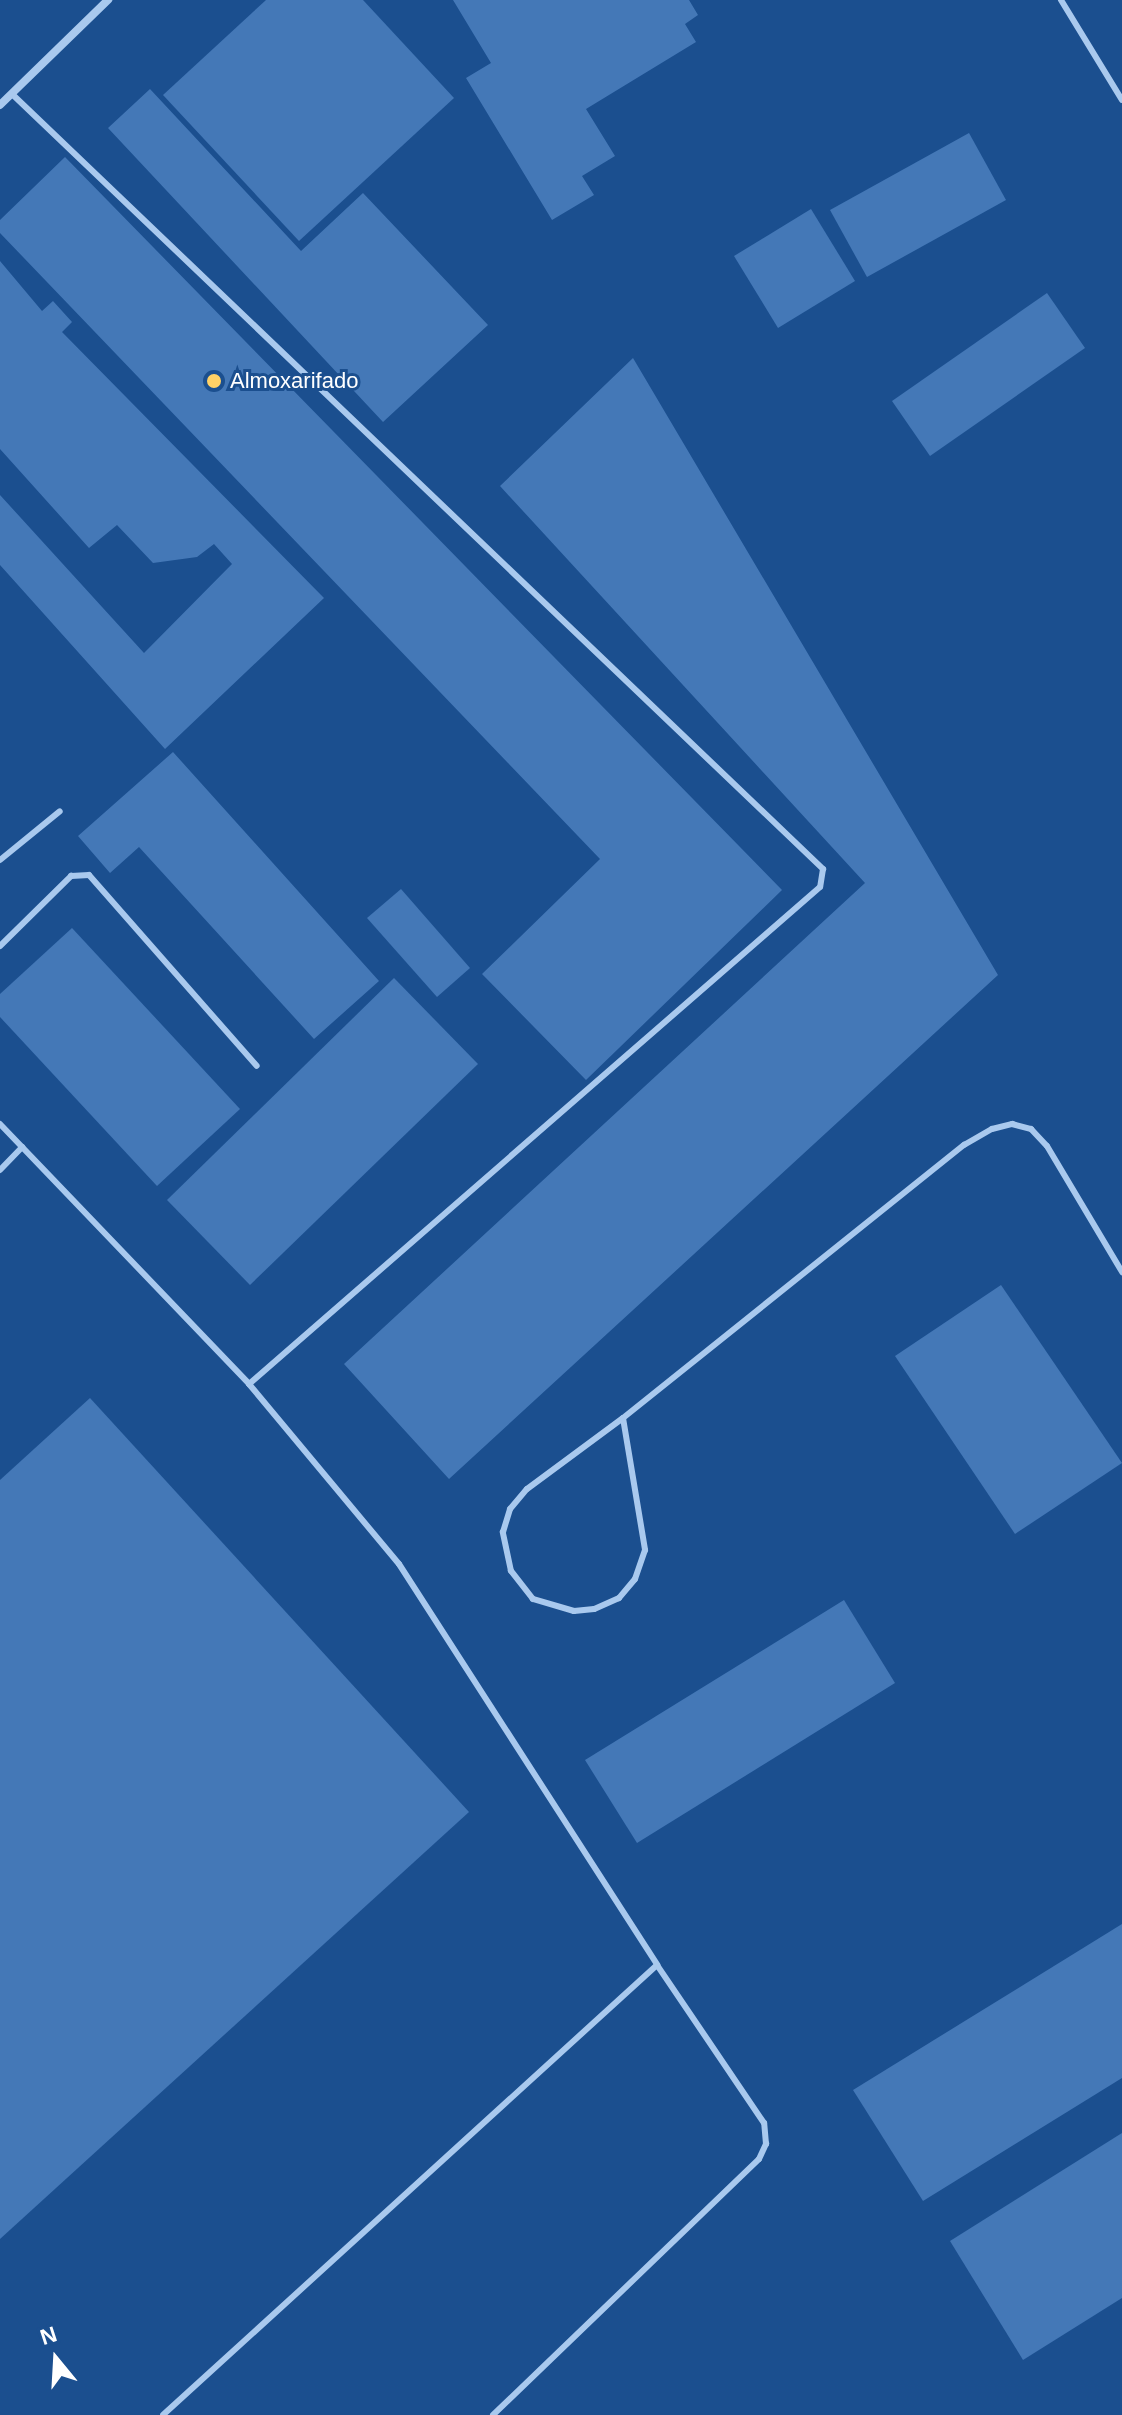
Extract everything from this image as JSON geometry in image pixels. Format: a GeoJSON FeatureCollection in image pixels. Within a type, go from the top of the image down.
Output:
{"type":"FeatureCollection","features":[{"type":"Feature","properties":{"kind":"street"},"geometry":{"type":"LineString","coordinates":[[0,105],[108,0]]}},
{"type":"Feature","properties":{"kind":"lane"},"geometry":{"type":"LineString","coordinates":[[1061,0],[1122,100]]}},
{"type":"Feature","properties":{"kind":"lane"},"geometry":{"type":"LineString","coordinates":[[12,94],[823,869],[820,887],[249,1384]]}},
{"type":"Feature","properties":{"kind":"lane"},"geometry":{"type":"LineString","coordinates":[[0,860],[60,811]]}},
{"type":"Feature","properties":{"kind":"lane"},"geometry":{"type":"LineString","coordinates":[[0,946],[71,876],[89,875],[257,1066]]}},
{"type":"Feature","properties":{"kind":"lane"},"geometry":{"type":"LineString","coordinates":[[0,1124],[249,1384],[399,1564],[657,1965],[764,2123],[766,2144],[759,2159],[493,2415]]}},
{"type":"Feature","properties":{"kind":"lane"},"geometry":{"type":"LineString","coordinates":[[623,1418],[645,1550],[635,1579],[619,1598],[594,1609],[574,1611],[533,1599],[511,1571],[503,1532],[510,1509],[527,1489],[623,1418],[952,1155],[992,1129],[1012,1124],[1031,1129],[1047,1146],[1122,1272]]}},
{"type":"Feature","properties":{"kind":"lane"},"geometry":{"type":"LineString","coordinates":[[0,1170],[22,1147]]}},
{"type":"Feature","properties":{"kind":"lane"},"geometry":{"type":"LineString","coordinates":[[163,2415],[657,1965]]}},
{"type":"Feature","properties":{"kind":"building"},"geometry":{"type":"Polygon","coordinates":[[[266,0],[363,0],[454,98],[299,241],[163,95],[266,0]]]}},
{"type":"Feature","properties":{"kind":"building"},"geometry":{"type":"Polygon","coordinates":[[[453,0],[689,0],[698,15],[685,24],[696,42],[586,109],[615,156],[582,176],[594,195],[552,220],[466,78],[491,63],[453,0]]]}},
{"type":"Feature","properties":{"kind":"building"},"geometry":{"type":"Polygon","coordinates":[[[150,89],[301,251],[363,193],[488,325],[383,422],[108,128],[150,89]]]}},
{"type":"Feature","properties":{"kind":"building"},"geometry":{"type":"Polygon","coordinates":[[[969,133],[1006,200],[867,277],[830,210],[969,133]]]}},
{"type":"Feature","properties":{"kind":"building"},"geometry":{"type":"Polygon","coordinates":[[[65,157],[782,890],[586,1080],[482,974],[600,859],[0,233],[0,220],[65,157]]]}},
{"type":"Feature","properties":{"kind":"building"},"geometry":{"type":"Polygon","coordinates":[[[811,209],[855,281],[778,328],[734,256],[811,209]]]}},
{"type":"Feature","properties":{"kind":"building"},"geometry":{"type":"Polygon","coordinates":[[[0,261],[42,311],[53,301],[72,322],[62,332],[324,598],[165,749],[0,565],[0,495],[144,653],[232,564],[214,544],[197,557],[153,563],[117,525],[89,548],[0,449],[0,261]]]}},
{"type":"Feature","properties":{"kind":"building"},"geometry":{"type":"Polygon","coordinates":[[[1047,293],[1085,348],[930,456],[892,401],[1047,293]]]}},
{"type":"Feature","properties":{"kind":"building"},"geometry":{"type":"Polygon","coordinates":[[[633,358],[998,975],[449,1479],[344,1364],[865,883],[500,486],[633,358]]]}},
{"type":"Feature","properties":{"kind":"building"},"geometry":{"type":"Polygon","coordinates":[[[173,752],[379,981],[314,1039],[139,847],[110,873],[78,836],[173,752]]]}},
{"type":"Feature","properties":{"kind":"building"},"geometry":{"type":"Polygon","coordinates":[[[401,889],[470,968],[437,997],[367,918],[401,889]]]}},
{"type":"Feature","properties":{"kind":"building"},"geometry":{"type":"Polygon","coordinates":[[[72,928],[240,1109],[157,1186],[0,1017],[0,994],[72,928]]]}},
{"type":"Feature","properties":{"kind":"building"},"geometry":{"type":"Polygon","coordinates":[[[394,978],[478,1064],[250,1285],[167,1200],[394,978]]]}},
{"type":"Feature","properties":{"kind":"building"},"geometry":{"type":"Polygon","coordinates":[[[1001,1285],[1122,1463],[1015,1534],[895,1356],[1001,1285]]]}},
{"type":"Feature","properties":{"kind":"building"},"geometry":{"type":"Polygon","coordinates":[[[90,1398],[469,1812],[0,2239],[0,1480],[90,1398]]]}},
{"type":"Feature","properties":{"kind":"building"},"geometry":{"type":"Polygon","coordinates":[[[844,1600],[895,1683],[637,1843],[585,1760],[844,1600]]]}},
{"type":"Feature","properties":{"kind":"building"},"geometry":{"type":"Polygon","coordinates":[[[1122,1924],[1122,2078],[923,2201],[853,2090],[1122,1924]]]}},
{"type":"Feature","properties":{"kind":"building"},"geometry":{"type":"Polygon","coordinates":[[[1122,2133],[1122,2298],[1023,2360],[950,2241],[1122,2133]]]}},
{"type":"Feature","properties":{"kind":"place","name":"Almoxarifado"},"geometry":{"type":"Point","coordinates":[214,381]}}]}
